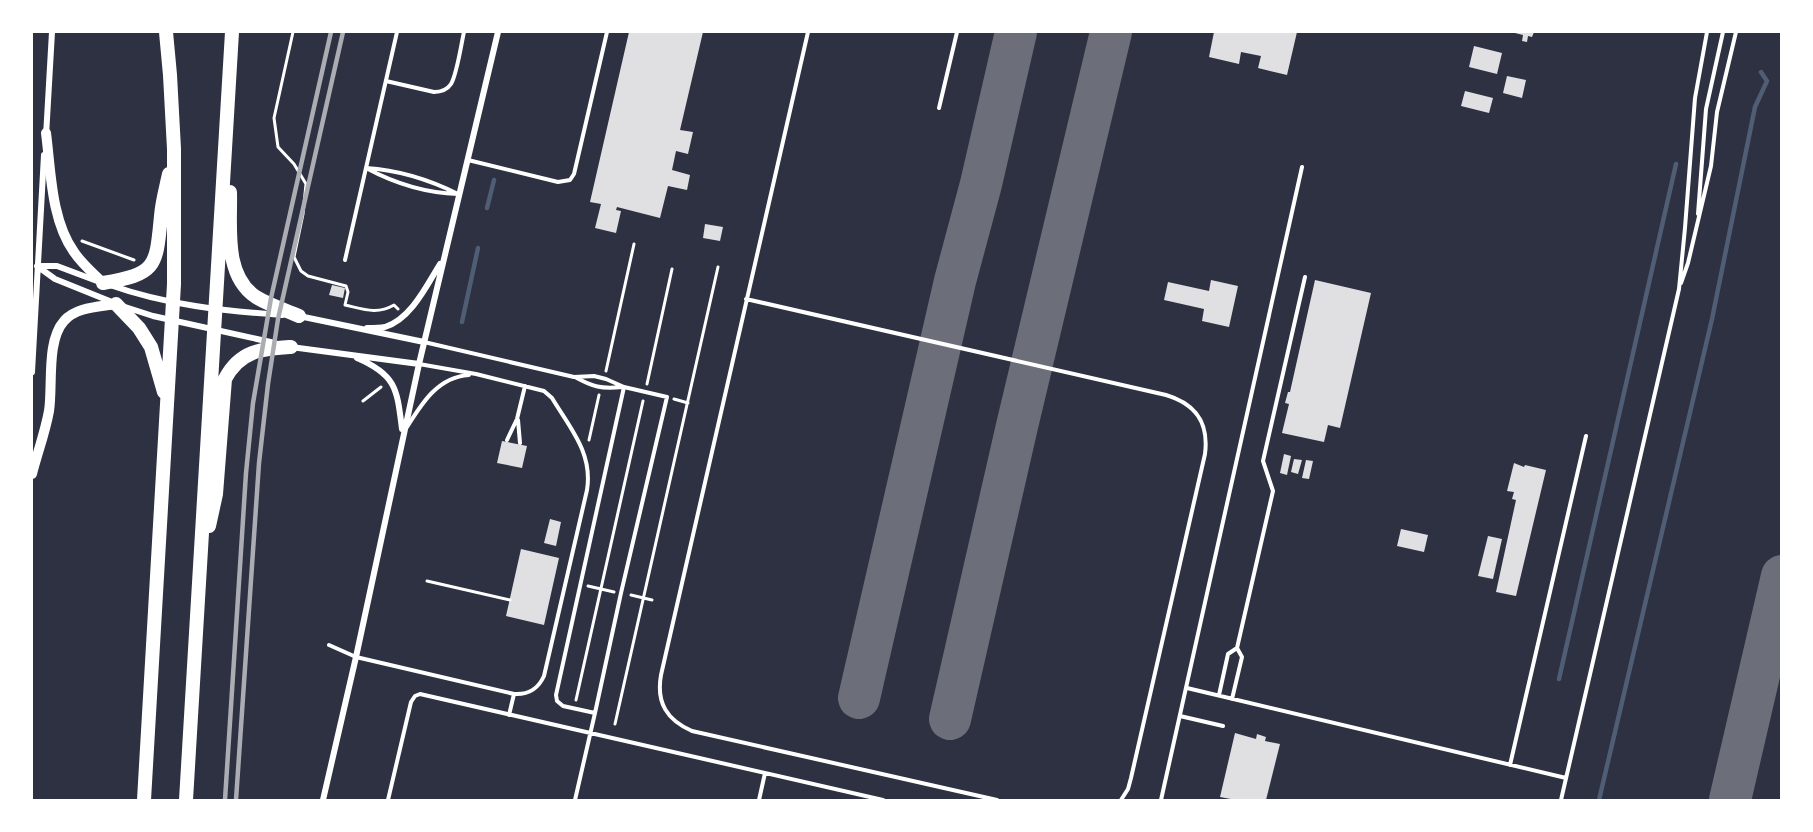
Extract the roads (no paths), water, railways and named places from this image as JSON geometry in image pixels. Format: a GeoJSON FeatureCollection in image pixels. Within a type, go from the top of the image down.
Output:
{"type":"FeatureCollection","features":[{"type":"Feature","properties":{"kind":"main road"},"geometry":{"type":"LineString","coordinates":[[144,801],[173,302],[174,149],[166,32]]}},
{"type":"Feature","properties":{"kind":"main road"},"geometry":{"type":"LineString","coordinates":[[186,801],[232,32]]}},
{"type":"Feature","properties":{"kind":"main road"},"geometry":{"type":"LineString","coordinates":[[228,95],[231,249],[235,270],[244,286],[253,294],[299,316]]}},
{"type":"Feature","properties":{"kind":"main road"},"geometry":{"type":"LineString","coordinates":[[103,283],[142,274],[155,259],[161,213],[174,149]]}},
{"type":"Feature","properties":{"kind":"main road"},"geometry":{"type":"LineString","coordinates":[[116,303],[139,328],[151,348],[168,405]]}},
{"type":"Feature","properties":{"kind":"main road"},"geometry":{"type":"LineString","coordinates":[[201,566],[216,494],[225,379],[234,365],[248,354],[267,348],[291,347]]}},
{"type":"Feature","properties":{"kind":"street"},"geometry":{"type":"LineString","coordinates":[[32,372],[34,265],[46,134],[52,32]]}},
{"type":"Feature","properties":{"kind":"street"},"geometry":{"type":"LineString","coordinates":[[323,801],[443,258],[498,32]]}},
{"type":"Feature","properties":{"kind":"street"},"geometry":{"type":"LineString","coordinates":[[46,134],[57,213],[61,226],[75,253],[103,283]]}},
{"type":"Feature","properties":{"kind":"street"},"geometry":{"type":"LineString","coordinates":[[357,329],[386,327],[403,316],[416,304],[443,258]]}},
{"type":"Feature","properties":{"kind":"street"},"geometry":{"type":"LineString","coordinates":[[34,265],[57,266],[103,283],[173,302],[215,310],[299,316],[424,342]]}},
{"type":"Feature","properties":{"kind":"street"},"geometry":{"type":"LineString","coordinates":[[34,265],[55,279],[153,316],[291,347],[419,364]]}},
{"type":"Feature","properties":{"kind":"street"},"geometry":{"type":"LineString","coordinates":[[32,474],[49,411],[54,348],[60,326],[65,319],[82,310],[116,303]]}},
{"type":"Feature","properties":{"kind":"street"},"geometry":{"type":"LineString","coordinates":[[348,354],[368,363],[385,375],[394,385],[398,394],[403,434]]}},
{"type":"Feature","properties":{"kind":"lane"},"geometry":{"type":"LineString","coordinates":[[345,260],[398,32]]}},
{"type":"Feature","properties":{"kind":"lane"},"geometry":{"type":"LineString","coordinates":[[386,81],[434,92],[447,88],[452,81],[464,32]]}},
{"type":"Feature","properties":{"kind":"lane"},"geometry":{"type":"LineString","coordinates":[[467,160],[558,182],[570,180],[574,174],[607,32]]}},
{"type":"Feature","properties":{"kind":"lane"},"geometry":{"type":"LineString","coordinates":[[808,32],[661,675],[660,694],[666,710],[678,723],[692,731],[997,801]]}},
{"type":"Feature","properties":{"kind":"lane"},"geometry":{"type":"LineString","coordinates":[[939,108],[957,32]]}},
{"type":"Feature","properties":{"kind":"lane"},"geometry":{"type":"LineString","coordinates":[[1561,801],[1678,289],[1695,98],[1707,32]]}},
{"type":"Feature","properties":{"kind":"lane"},"geometry":{"type":"LineString","coordinates":[[1697,226],[1706,109],[1723,32]]}},
{"type":"Feature","properties":{"kind":"lane"},"geometry":{"type":"LineString","coordinates":[[1678,289],[1688,263],[1711,166],[1717,112],[1736,32]]}},
{"type":"Feature","properties":{"kind":"lane"},"geometry":{"type":"LineString","coordinates":[[1161,801],[1302,167]]}},
{"type":"Feature","properties":{"kind":"lane"},"geometry":{"type":"LineString","coordinates":[[366,168],[386,169],[439,184],[458,194]]}},
{"type":"Feature","properties":{"kind":"lane"},"geometry":{"type":"LineString","coordinates":[[366,168],[384,178],[436,193],[458,194]]}},
{"type":"Feature","properties":{"kind":"lane"},"geometry":{"type":"LineString","coordinates":[[1232,699],[1242,657],[1237,648],[1273,491],[1263,461],[1305,278]]}},
{"type":"Feature","properties":{"kind":"lane"},"geometry":{"type":"LineString","coordinates":[[746,299],[1166,395],[1182,401],[1197,414],[1206,437],[1205,454],[1131,778],[1128,789],[1120,801]]}},
{"type":"Feature","properties":{"kind":"lane"},"geometry":{"type":"LineString","coordinates":[[424,342],[574,376],[594,376],[624,387],[667,397],[575,801]]}},
{"type":"Feature","properties":{"kind":"lane"},"geometry":{"type":"LineString","coordinates":[[329,645],[356,657],[514,694],[524,694],[535,690],[544,676],[589,479],[584,452],[552,398],[544,391],[476,374],[419,364]]}},
{"type":"Feature","properties":{"kind":"lane"},"geometry":{"type":"LineString","coordinates":[[403,434],[423,401],[432,392],[455,377],[476,374]]}},
{"type":"Feature","properties":{"kind":"lane"},"geometry":{"type":"LineString","coordinates":[[574,376],[591,386],[604,389],[624,387]]}},
{"type":"Feature","properties":{"kind":"lane"},"geometry":{"type":"LineString","coordinates":[[507,440],[518,419],[525,386]]}},
{"type":"Feature","properties":{"kind":"lane"},"geometry":{"type":"LineString","coordinates":[[595,713],[563,706],[557,701],[556,695],[624,387]]}},
{"type":"Feature","properties":{"kind":"lane"},"geometry":{"type":"LineString","coordinates":[[518,419],[520,443]]}},
{"type":"Feature","properties":{"kind":"lane"},"geometry":{"type":"LineString","coordinates":[[1510,765],[1586,436]]}},
{"type":"Feature","properties":{"kind":"lane"},"geometry":{"type":"LineString","coordinates":[[1218,696],[1228,654],[1237,648]]}},
{"type":"Feature","properties":{"kind":"lane"},"geometry":{"type":"LineString","coordinates":[[1187,688],[1566,778]]}},
{"type":"Feature","properties":{"kind":"lane"},"geometry":{"type":"LineString","coordinates":[[388,801],[411,702],[415,696],[424,694],[883,801]]}},
{"type":"Feature","properties":{"kind":"lane"},"geometry":{"type":"LineString","coordinates":[[509,715],[514,694]]}},
{"type":"Feature","properties":{"kind":"lane"},"geometry":{"type":"LineString","coordinates":[[1180,716],[1223,726]]}},
{"type":"Feature","properties":{"kind":"lane"},"geometry":{"type":"LineString","coordinates":[[759,801],[765,773]]}},
{"type":"Feature","properties":{"kind":"waterway"},"geometry":{"type":"LineString","coordinates":[[1599,800],[1712,319],[1755,107],[1767,81],[1761,72]]}},
{"type":"Feature","properties":{"kind":"waterway"},"geometry":{"type":"LineString","coordinates":[[1559,679],[1676,164]]}},
{"type":"Feature","properties":{"kind":"waterway"},"geometry":{"type":"LineString","coordinates":[[487,208],[494,180]]}},
{"type":"Feature","properties":{"kind":"waterway"},"geometry":{"type":"LineString","coordinates":[[462,322],[478,248]]}},
{"type":"Feature","properties":{"kind":"railway"},"geometry":{"type":"LineString","coordinates":[[225,800],[246,473],[253,403],[271,298],[331,32]]}},
{"type":"Feature","properties":{"kind":"railway"},"geometry":{"type":"LineString","coordinates":[[236,800],[259,463],[268,384],[278,319],[343,32]]}}]}
